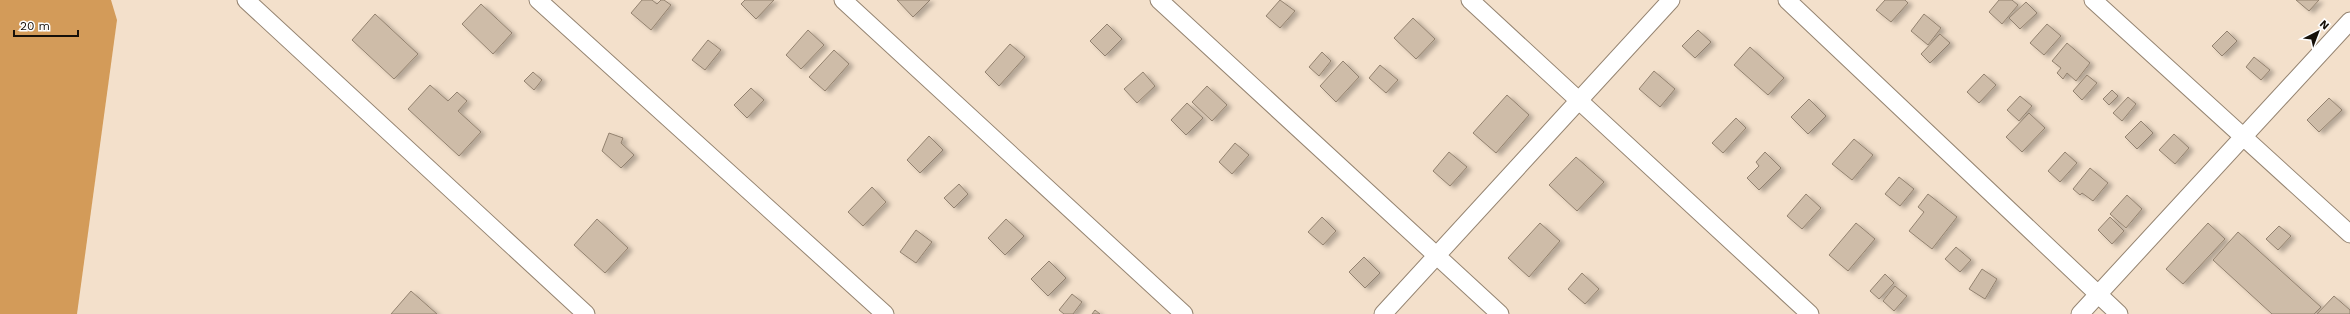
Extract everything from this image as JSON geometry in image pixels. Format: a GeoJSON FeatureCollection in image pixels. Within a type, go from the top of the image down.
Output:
{"type":"FeatureCollection","features":[{"type":"Feature","properties":{"kind":"street"},"geometry":{"type":"LineString","coordinates":[[246,0],[586,314]]}},
{"type":"Feature","properties":{"kind":"street"},"geometry":{"type":"LineString","coordinates":[[538,0],[885,314]]}},
{"type":"Feature","properties":{"kind":"street"},"geometry":{"type":"LineString","coordinates":[[843,0],[1184,314]]}},
{"type":"Feature","properties":{"kind":"street"},"geometry":{"type":"LineString","coordinates":[[1158,0],[1500,314]]}},
{"type":"Feature","properties":{"kind":"street"},"geometry":{"type":"LineString","coordinates":[[1470,0],[1810,314]]}},
{"type":"Feature","properties":{"kind":"street"},"geometry":{"type":"LineString","coordinates":[[1383,314],[1671,0]]}},
{"type":"Feature","properties":{"kind":"street"},"geometry":{"type":"LineString","coordinates":[[1787,0],[2119,314]]}},
{"type":"Feature","properties":{"kind":"street"},"geometry":{"type":"LineString","coordinates":[[2093,0],[2350,234]]}},
{"type":"Feature","properties":{"kind":"street"},"geometry":{"type":"LineString","coordinates":[[2080,314],[2350,22]]}},
{"type":"Feature","properties":{"kind":"shaded area"},"geometry":{"type":"Polygon","coordinates":[[[0,0],[111,0],[117,20],[77,314],[0,314],[0,0]]]}},
{"type":"Feature","properties":{"kind":"building"},"geometry":{"type":"Polygon","coordinates":[[[642,0],[652,0],[657,4],[661,0],[664,0],[671,5],[651,30],[631,13],[642,0]]]}},
{"type":"Feature","properties":{"kind":"building"},"geometry":{"type":"Polygon","coordinates":[[[745,0],[774,0],[756,19],[741,4],[745,0]]]}},
{"type":"Feature","properties":{"kind":"building"},"geometry":{"type":"Polygon","coordinates":[[[897,0],[930,0],[913,17],[897,0]]]}},
{"type":"Feature","properties":{"kind":"building"},"geometry":{"type":"Polygon","coordinates":[[[1280,0],[1295,11],[1280,28],[1266,16],[1280,0]]]}},
{"type":"Feature","properties":{"kind":"building"},"geometry":{"type":"Polygon","coordinates":[[[1885,0],[1905,0],[1908,3],[1891,22],[1876,10],[1885,0]]]}},
{"type":"Feature","properties":{"kind":"building"},"geometry":{"type":"Polygon","coordinates":[[[1999,0],[2012,0],[2018,5],[2002,24],[1989,12],[1999,0]]]}},
{"type":"Feature","properties":{"kind":"building"},"geometry":{"type":"Polygon","coordinates":[[[2296,0],[2319,0],[2309,11],[2296,0]]]}},
{"type":"Feature","properties":{"kind":"building"},"geometry":{"type":"Polygon","coordinates":[[[2026,2],[2037,13],[2020,29],[2009,18],[2026,2]]]}},
{"type":"Feature","properties":{"kind":"building"},"geometry":{"type":"Polygon","coordinates":[[[481,4],[512,33],[493,54],[462,24],[481,4]]]}},
{"type":"Feature","properties":{"kind":"building"},"geometry":{"type":"Polygon","coordinates":[[[375,14],[418,54],[394,79],[352,40],[375,14]]]}},
{"type":"Feature","properties":{"kind":"building"},"geometry":{"type":"Polygon","coordinates":[[[1924,14],[1941,28],[1928,45],[1911,31],[1924,14]]]}},
{"type":"Feature","properties":{"kind":"building"},"geometry":{"type":"Polygon","coordinates":[[[1413,18],[1435,39],[1416,59],[1394,38],[1413,18]]]}},
{"type":"Feature","properties":{"kind":"building"},"geometry":{"type":"Polygon","coordinates":[[[1107,24],[1122,39],[1105,56],[1090,41],[1107,24]]]}},
{"type":"Feature","properties":{"kind":"building"},"geometry":{"type":"Polygon","coordinates":[[[2047,24],[2061,36],[2044,55],[2030,43],[2047,24]]]}},
{"type":"Feature","properties":{"kind":"building"},"geometry":{"type":"Polygon","coordinates":[[[808,30],[824,45],[801,69],[786,55],[808,30]]]}},
{"type":"Feature","properties":{"kind":"building"},"geometry":{"type":"Polygon","coordinates":[[[1698,30],[1711,42],[1695,58],[1682,46],[1698,30]]]}},
{"type":"Feature","properties":{"kind":"building"},"geometry":{"type":"Polygon","coordinates":[[[2227,31],[2237,41],[2222,56],[2212,46],[2227,31]]]}},
{"type":"Feature","properties":{"kind":"building"},"geometry":{"type":"Polygon","coordinates":[[[1940,34],[1950,43],[1930,63],[1921,54],[1940,34]]]}},
{"type":"Feature","properties":{"kind":"building"},"geometry":{"type":"Polygon","coordinates":[[[708,40],[721,50],[705,70],[692,60],[708,40]]]}},
{"type":"Feature","properties":{"kind":"building"},"geometry":{"type":"Polygon","coordinates":[[[2067,43],[2090,63],[2076,81],[2067,73],[2063,79],[2057,73],[2061,68],[2052,61],[2067,43]]]}},
{"type":"Feature","properties":{"kind":"building"},"geometry":{"type":"Polygon","coordinates":[[[1010,44],[1025,57],[999,86],[985,72],[1010,44]]]}},
{"type":"Feature","properties":{"kind":"building"},"geometry":{"type":"Polygon","coordinates":[[[1750,47],[1784,78],[1768,95],[1734,65],[1750,47]]]}},
{"type":"Feature","properties":{"kind":"building"},"geometry":{"type":"Polygon","coordinates":[[[834,50],[849,64],[825,91],[809,77],[834,50]]]}},
{"type":"Feature","properties":{"kind":"building"},"geometry":{"type":"Polygon","coordinates":[[[1322,52],[1331,61],[1319,76],[1309,67],[1322,52]]]}},
{"type":"Feature","properties":{"kind":"building"},"geometry":{"type":"Polygon","coordinates":[[[2254,57],[2270,70],[2261,80],[2246,67],[2254,57]]]}},
{"type":"Feature","properties":{"kind":"building"},"geometry":{"type":"Polygon","coordinates":[[[1343,61],[1359,77],[1336,102],[1320,86],[1343,61]]]}},
{"type":"Feature","properties":{"kind":"building"},"geometry":{"type":"Polygon","coordinates":[[[1380,65],[1398,80],[1386,93],[1369,78],[1380,65]]]}},
{"type":"Feature","properties":{"kind":"building"},"geometry":{"type":"Polygon","coordinates":[[[1654,71],[1675,89],[1660,107],[1639,89],[1654,71]]]}},
{"type":"Feature","properties":{"kind":"building"},"geometry":{"type":"Polygon","coordinates":[[[533,72],[542,80],[534,90],[524,81],[533,72]]]}},
{"type":"Feature","properties":{"kind":"building"},"geometry":{"type":"Polygon","coordinates":[[[1143,72],[1155,86],[1137,103],[1124,89],[1143,72]]]}},
{"type":"Feature","properties":{"kind":"building"},"geometry":{"type":"Polygon","coordinates":[[[1984,74],[1996,85],[1979,103],[1967,92],[1984,74]]]}},
{"type":"Feature","properties":{"kind":"building"},"geometry":{"type":"Polygon","coordinates":[[[2087,75],[2097,83],[2082,100],[2073,91],[2087,75]]]}},
{"type":"Feature","properties":{"kind":"building"},"geometry":{"type":"Polygon","coordinates":[[[430,85],[448,101],[457,92],[467,101],[458,111],[481,132],[459,156],[408,109],[430,85]]]}},
{"type":"Feature","properties":{"kind":"building"},"geometry":{"type":"Polygon","coordinates":[[[1207,86],[1227,105],[1212,121],[1192,102],[1207,86]]]}},
{"type":"Feature","properties":{"kind":"building"},"geometry":{"type":"Polygon","coordinates":[[[751,88],[764,100],[747,118],[734,105],[751,88]]]}},
{"type":"Feature","properties":{"kind":"building"},"geometry":{"type":"Polygon","coordinates":[[[2112,90],[2118,96],[2109,105],[2103,99],[2112,90]]]}},
{"type":"Feature","properties":{"kind":"building"},"geometry":{"type":"Polygon","coordinates":[[[1507,95],[1529,115],[1496,153],[1473,133],[1507,95]]]}},
{"type":"Feature","properties":{"kind":"building"},"geometry":{"type":"Polygon","coordinates":[[[2020,96],[2032,106],[2019,121],[2007,110],[2020,96]]]}},
{"type":"Feature","properties":{"kind":"building"},"geometry":{"type":"Polygon","coordinates":[[[2128,97],[2136,104],[2122,121],[2113,113],[2128,97]]]}},
{"type":"Feature","properties":{"kind":"building"},"geometry":{"type":"Polygon","coordinates":[[[2329,98],[2342,110],[2319,132],[2307,120],[2329,98]]]}},
{"type":"Feature","properties":{"kind":"building"},"geometry":{"type":"Polygon","coordinates":[[[1809,99],[1826,116],[1808,134],[1791,117],[1809,99]]]}},
{"type":"Feature","properties":{"kind":"building"},"geometry":{"type":"Polygon","coordinates":[[[1187,103],[1203,118],[1186,135],[1171,120],[1187,103]]]}},
{"type":"Feature","properties":{"kind":"building"},"geometry":{"type":"Polygon","coordinates":[[[2029,113],[2045,128],[2022,152],[2006,137],[2029,113]]]}},
{"type":"Feature","properties":{"kind":"building"},"geometry":{"type":"Polygon","coordinates":[[[1736,118],[1746,128],[1723,153],[1712,143],[1736,118]]]}},
{"type":"Feature","properties":{"kind":"building"},"geometry":{"type":"Polygon","coordinates":[[[2141,121],[2153,133],[2137,149],[2125,137],[2141,121]]]}},
{"type":"Feature","properties":{"kind":"building"},"geometry":{"type":"Polygon","coordinates":[[[609,133],[623,138],[621,143],[634,155],[621,168],[602,151],[609,133]]]}},
{"type":"Feature","properties":{"kind":"building"},"geometry":{"type":"Polygon","coordinates":[[[2174,134],[2189,148],[2175,164],[2159,150],[2174,134]]]}},
{"type":"Feature","properties":{"kind":"building"},"geometry":{"type":"Polygon","coordinates":[[[929,136],[943,150],[920,173],[907,160],[929,136]]]}},
{"type":"Feature","properties":{"kind":"building"},"geometry":{"type":"Polygon","coordinates":[[[1854,139],[1873,155],[1852,180],[1832,164],[1854,139]]]}},
{"type":"Feature","properties":{"kind":"building"},"geometry":{"type":"Polygon","coordinates":[[[1235,143],[1249,155],[1232,174],[1219,162],[1235,143]]]}},
{"type":"Feature","properties":{"kind":"building"},"geometry":{"type":"Polygon","coordinates":[[[1449,152],[1467,167],[1450,186],[1433,171],[1449,152]]]}},
{"type":"Feature","properties":{"kind":"building"},"geometry":{"type":"Polygon","coordinates":[[[1765,152],[1781,168],[1759,190],[1747,178],[1759,166],[1756,162],[1765,152]]]}},
{"type":"Feature","properties":{"kind":"building"},"geometry":{"type":"Polygon","coordinates":[[[2065,152],[2077,163],[2060,182],[2048,171],[2065,152]]]}},
{"type":"Feature","properties":{"kind":"building"},"geometry":{"type":"Polygon","coordinates":[[[1576,157],[1604,182],[1577,211],[1549,185],[1576,157]]]}},
{"type":"Feature","properties":{"kind":"building"},"geometry":{"type":"Polygon","coordinates":[[[2090,168],[2108,183],[2093,201],[2082,193],[2080,195],[2073,189],[2090,168]]]}},
{"type":"Feature","properties":{"kind":"building"},"geometry":{"type":"Polygon","coordinates":[[[1899,177],[1914,189],[1900,206],[1885,194],[1899,177]]]}},
{"type":"Feature","properties":{"kind":"building"},"geometry":{"type":"Polygon","coordinates":[[[959,184],[968,194],[954,208],[944,198],[959,184]]]}},
{"type":"Feature","properties":{"kind":"building"},"geometry":{"type":"Polygon","coordinates":[[[872,187],[886,202],[863,226],[848,212],[872,187]]]}},
{"type":"Feature","properties":{"kind":"building"},"geometry":{"type":"Polygon","coordinates":[[[1806,194],[1821,208],[1802,229],[1787,216],[1806,194]]]}},
{"type":"Feature","properties":{"kind":"building"},"geometry":{"type":"Polygon","coordinates":[[[1928,194],[1957,217],[1932,249],[1909,231],[1924,212],[1918,207],[1928,194]]]}},
{"type":"Feature","properties":{"kind":"building"},"geometry":{"type":"Polygon","coordinates":[[[2127,195],[2142,209],[2126,228],[2110,214],[2127,195]]]}},
{"type":"Feature","properties":{"kind":"building"},"geometry":{"type":"Polygon","coordinates":[[[1322,217],[1336,231],[1323,245],[1308,232],[1322,217]]]}},
{"type":"Feature","properties":{"kind":"building"},"geometry":{"type":"Polygon","coordinates":[[[2110,217],[2124,231],[2112,244],[2098,230],[2110,217]]]}},
{"type":"Feature","properties":{"kind":"building"},"geometry":{"type":"Polygon","coordinates":[[[597,219],[628,248],[605,273],[574,245],[597,219]]]}},
{"type":"Feature","properties":{"kind":"building"},"geometry":{"type":"Polygon","coordinates":[[[1006,219],[1024,236],[1005,255],[988,238],[1006,219]]]}},
{"type":"Feature","properties":{"kind":"building"},"geometry":{"type":"Polygon","coordinates":[[[1540,223],[1560,241],[1529,277],[1508,258],[1540,223]]]}},
{"type":"Feature","properties":{"kind":"building"},"geometry":{"type":"Polygon","coordinates":[[[1856,223],[1875,239],[1848,271],[1829,255],[1856,223]]]}},
{"type":"Feature","properties":{"kind":"building"},"geometry":{"type":"Polygon","coordinates":[[[2208,223],[2225,239],[2183,284],[2166,269],[2208,223]]]}},
{"type":"Feature","properties":{"kind":"building"},"geometry":{"type":"Polygon","coordinates":[[[2279,226],[2291,236],[2278,250],[2266,239],[2279,226]]]}},
{"type":"Feature","properties":{"kind":"building"},"geometry":{"type":"Polygon","coordinates":[[[916,230],[932,242],[916,263],[900,252],[916,230]]]}},
{"type":"Feature","properties":{"kind":"building"},"geometry":{"type":"Polygon","coordinates":[[[2238,232],[2321,307],[2314,314],[2272,314],[2213,260],[2238,232]]]}},
{"type":"Feature","properties":{"kind":"building"},"geometry":{"type":"Polygon","coordinates":[[[1956,247],[1971,260],[1960,272],[1945,259],[1956,247]]]}},
{"type":"Feature","properties":{"kind":"building"},"geometry":{"type":"Polygon","coordinates":[[[1364,257],[1380,273],[1365,288],[1349,272],[1364,257]]]}},
{"type":"Feature","properties":{"kind":"building"},"geometry":{"type":"Polygon","coordinates":[[[1049,261],[1066,278],[1048,296],[1031,279],[1049,261]]]}},
{"type":"Feature","properties":{"kind":"building"},"geometry":{"type":"Polygon","coordinates":[[[1982,269],[1997,279],[1985,299],[1969,289],[1982,269]]]}},
{"type":"Feature","properties":{"kind":"building"},"geometry":{"type":"Polygon","coordinates":[[[1582,273],[1599,289],[1585,304],[1568,289],[1582,273]]]}},
{"type":"Feature","properties":{"kind":"building"},"geometry":{"type":"Polygon","coordinates":[[[1885,274],[1894,283],[1879,299],[1870,291],[1885,274]]]}},
{"type":"Feature","properties":{"kind":"building"},"geometry":{"type":"Polygon","coordinates":[[[1895,286],[1907,296],[1894,311],[1883,301],[1895,286]]]}},
{"type":"Feature","properties":{"kind":"building"},"geometry":{"type":"Polygon","coordinates":[[[411,291],[437,314],[391,314],[411,291]]]}},
{"type":"Feature","properties":{"kind":"building"},"geometry":{"type":"Polygon","coordinates":[[[1072,294],[1082,302],[1073,314],[1064,314],[1059,310],[1072,294]]]}},
{"type":"Feature","properties":{"kind":"building"},"geometry":{"type":"Polygon","coordinates":[[[2334,296],[2350,310],[2350,314],[2317,314],[2334,296]]]}},
{"type":"Feature","properties":{"kind":"building"},"geometry":{"type":"Polygon","coordinates":[[[1095,310],[1100,314],[1092,314],[1095,310]]]}}]}
